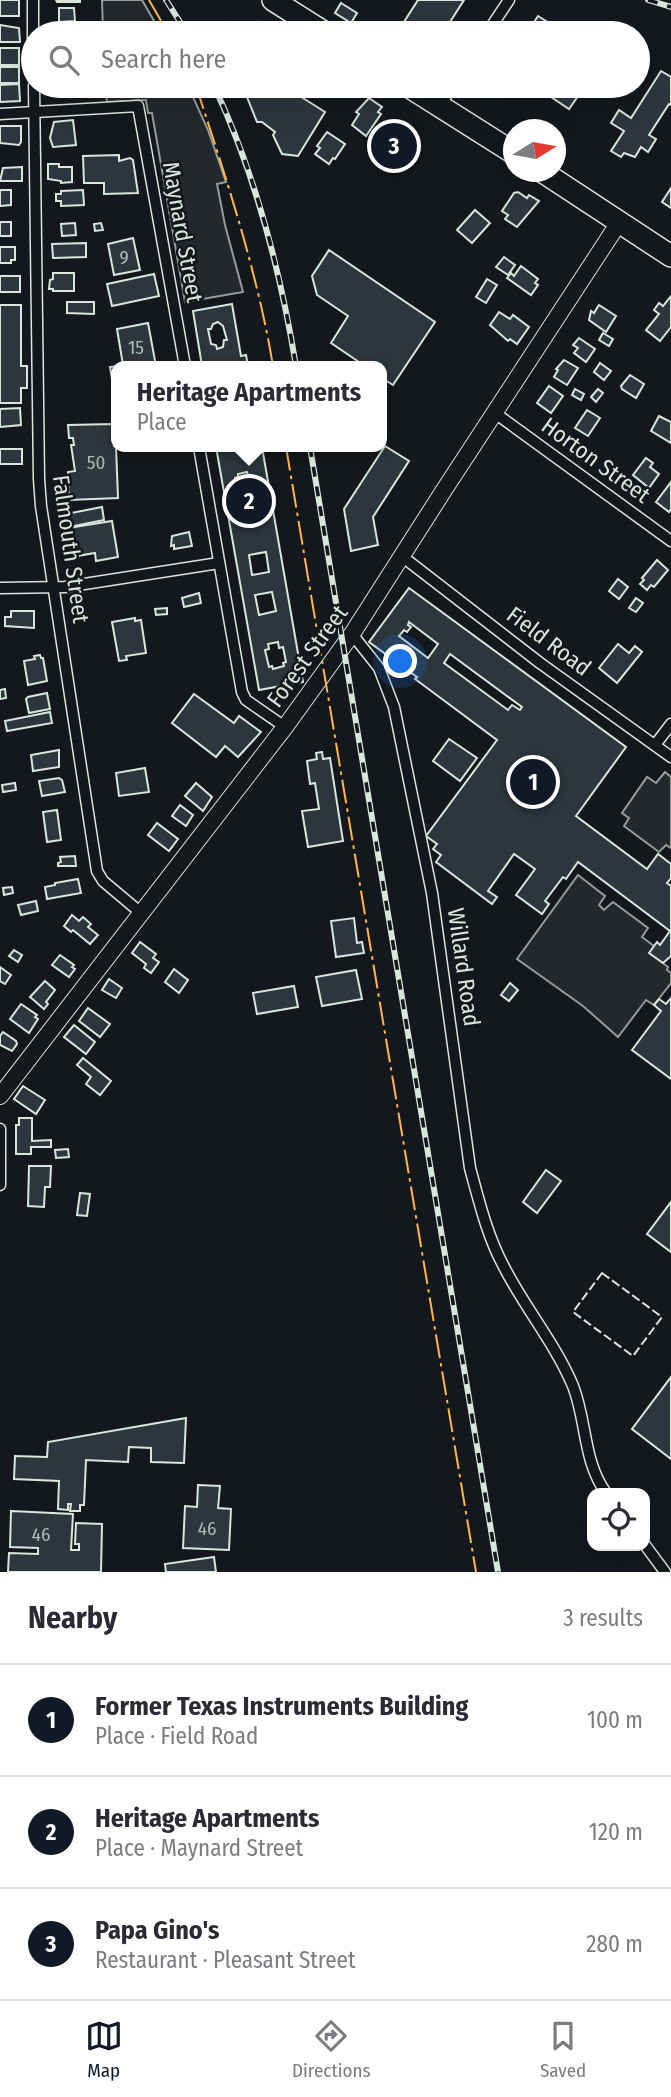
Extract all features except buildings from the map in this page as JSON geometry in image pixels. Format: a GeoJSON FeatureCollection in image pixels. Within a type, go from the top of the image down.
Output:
{"type":"FeatureCollection","features":[{"type":"Feature","properties":{"kind":"highway"},"geometry":{"type":"LineString","coordinates":[[273,0],[306,21]]}},
{"type":"Feature","properties":{"kind":"highway"},"geometry":{"type":"LineString","coordinates":[[427,98],[503,147]]}},
{"type":"Feature","properties":{"kind":"highway"},"geometry":{"type":"LineString","coordinates":[[559,182],[671,256]]}},
{"type":"Feature","properties":{"kind":"main road","name":"Forest Street"},"geometry":{"type":"LineString","coordinates":[[0,1096],[285,727],[352,634],[620,221]]}},
{"type":"Feature","properties":{"kind":"street"},"geometry":{"type":"LineString","coordinates":[[33,0],[33,21]]}},
{"type":"Feature","properties":{"kind":"street"},"geometry":{"type":"LineString","coordinates":[[495,21],[509,0]]}},
{"type":"Feature","properties":{"kind":"street","name":"Falmouth Street"},"geometry":{"type":"LineString","coordinates":[[34,98],[39,479],[97,871],[103,881],[141,913]]}},
{"type":"Feature","properties":{"kind":"street"},"geometry":{"type":"LineString","coordinates":[[439,106],[445,98]]}},
{"type":"Feature","properties":{"kind":"street","name":"Maynard Street"},"geometry":{"type":"LineString","coordinates":[[34,112],[138,106],[184,361]]}},
{"type":"Feature","properties":{"kind":"street"},"geometry":{"type":"LineString","coordinates":[[0,114],[34,112]]}},
{"type":"Feature","properties":{"kind":"street","name":"Horton Street"},"geometry":{"type":"LineString","coordinates":[[495,413],[671,541]]}},
{"type":"Feature","properties":{"kind":"street"},"geometry":{"type":"LineString","coordinates":[[200,452],[243,696],[285,727]]}},
{"type":"Feature","properties":{"kind":"street","name":"Field Road"},"geometry":{"type":"LineString","coordinates":[[403,557],[540,663],[671,757]]}},
{"type":"Feature","properties":{"kind":"street"},"geometry":{"type":"LineString","coordinates":[[0,588],[55,588],[219,563]]}},
{"type":"Feature","properties":{"kind":"street","name":"Willard Road"},"geometry":{"type":"LineString","coordinates":[[352,634],[379,668],[394,707],[432,893],[470,1168],[502,1265],[529,1307],[573,1387],[591,1466],[603,1488]]}},
{"type":"Feature","properties":{"kind":"street"},"geometry":{"type":"LineString","coordinates":[[655,745],[671,724]]}},
{"type":"Feature","properties":{"kind":"street"},"geometry":{"type":"LineString","coordinates":[[0,1129],[0,1185]]}},
{"type":"Feature","properties":{"kind":"street"},"geometry":{"type":"LineString","coordinates":[[649,1551],[665,1572]]}},
{"type":"Feature","properties":{"kind":"shaded area"},"geometry":{"type":"Polygon","coordinates":[[[102,0],[142,0],[154,21],[103,21],[102,0]]]}},
{"type":"Feature","properties":{"kind":"shaded area"},"geometry":{"type":"Polygon","coordinates":[[[106,98],[193,98],[226,182],[217,184],[243,292],[185,302],[152,113],[148,113],[146,100],[107,102],[106,98]]]}},
{"type":"Feature","properties":{"kind":"shaded area"},"geometry":{"type":"Polygon","coordinates":[[[665,772],[671,777],[671,848],[666,845],[659,852],[624,826],[629,818],[622,813],[647,777],[656,783],[665,772]]]}},
{"type":"Feature","properties":{"kind":"shaded area"},"geometry":{"type":"Polygon","coordinates":[[[578,875],[605,896],[599,905],[604,910],[613,902],[648,928],[642,937],[654,946],[650,953],[668,967],[667,970],[671,973],[671,983],[654,1005],[646,1000],[618,1037],[583,1006],[517,959],[578,875]]]}},
{"type":"Feature","properties":{"kind":"railway"},"geometry":{"type":"LineString","coordinates":[[166,0],[179,21]]}},
{"type":"Feature","properties":{"kind":"railway"},"geometry":{"type":"LineString","coordinates":[[648,0],[671,7]]}},
{"type":"Feature","properties":{"kind":"railway"},"geometry":{"type":"LineString","coordinates":[[219,98],[265,223],[295,361]]}},
{"type":"Feature","properties":{"kind":"railway"},"geometry":{"type":"LineString","coordinates":[[311,452],[498,1572]]}},
{"type":"Feature","properties":{"kind":"fence"},"geometry":{"type":"LineString","coordinates":[[602,1273],[662,1317],[633,1356],[573,1312],[602,1273]]}},
{"type":"Feature","properties":{"kind":"power"},"geometry":{"type":"LineString","coordinates":[[149,0],[161,21]]}},
{"type":"Feature","properties":{"kind":"power"},"geometry":{"type":"LineString","coordinates":[[200,98],[250,259],[272,361]]}},
{"type":"Feature","properties":{"kind":"power"},"geometry":{"type":"LineString","coordinates":[[287,452],[476,1572]]}},
{"type":"Feature","properties":{"kind":"place","name":"Papa Gino's"},"geometry":{"type":"Point","coordinates":[394,146]}},
{"type":"Feature","properties":{"kind":"place","name":"Heritage Apartments"},"geometry":{"type":"Point","coordinates":[249,501]}},
{"type":"Feature","properties":{"kind":"place","name":"Former Texas Instruments Building"},"geometry":{"type":"Point","coordinates":[533,782]}}]}
